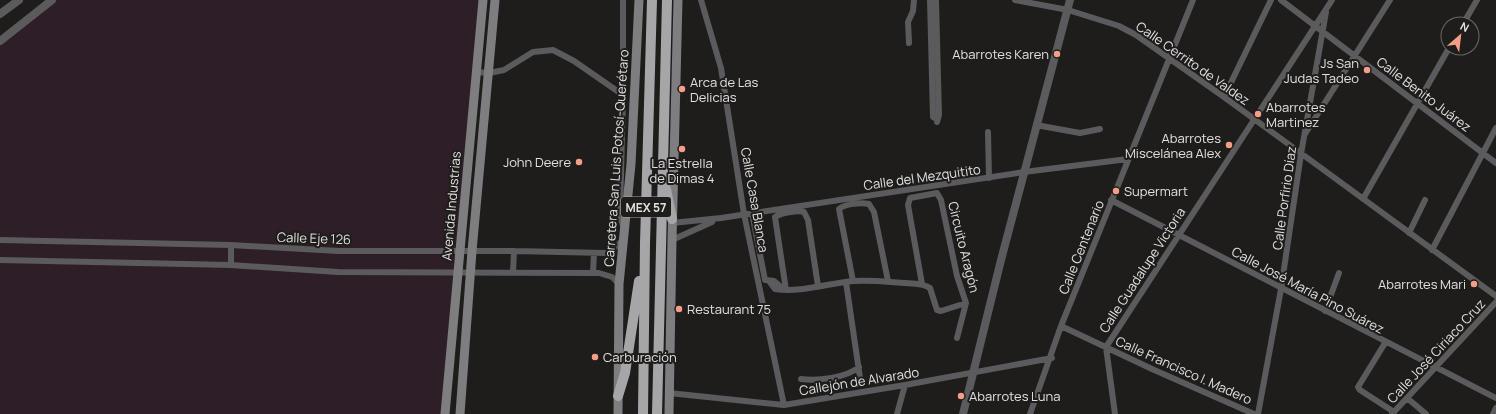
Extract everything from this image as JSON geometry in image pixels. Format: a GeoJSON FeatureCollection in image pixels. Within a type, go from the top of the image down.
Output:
{"type":"FeatureCollection","features":[{"type":"Feature","properties":{"kind":"highway"},"geometry":{"type":"LineString","coordinates":[[646,0],[651,35]]}},
{"type":"Feature","properties":{"kind":"highway","name":"MEX 57"},"geometry":{"type":"LineString","coordinates":[[643,414],[645,243],[652,0]]}},
{"type":"Feature","properties":{"kind":"highway","name":"MEX 57"},"geometry":{"type":"LineString","coordinates":[[657,414],[667,0]]}},
{"type":"Feature","properties":{"kind":"highway"},"geometry":{"type":"LineString","coordinates":[[663,171],[672,221]]}},
{"type":"Feature","properties":{"kind":"highway"},"geometry":{"type":"LineString","coordinates":[[618,396],[625,373],[645,243]]}},
{"type":"Feature","properties":{"kind":"main road","name":"Avenida Industrias"},"geometry":{"type":"LineString","coordinates":[[445,414],[483,0]]}},
{"type":"Feature","properties":{"kind":"main road","name":"Avenida Industrias"},"geometry":{"type":"LineString","coordinates":[[460,414],[472,251],[496,0]]}},
{"type":"Feature","properties":{"kind":"main road","name":"Carretera San Luis Potosí-Querétaro"},"geometry":{"type":"LineString","coordinates":[[618,414],[619,284],[631,157],[639,0]]}},
{"type":"Feature","properties":{"kind":"main road"},"geometry":{"type":"LineString","coordinates":[[669,414],[678,0]]}},
{"type":"Feature","properties":{"kind":"street"},"geometry":{"type":"LineString","coordinates":[[0,14],[19,0]]}},
{"type":"Feature","properties":{"kind":"street"},"geometry":{"type":"LineString","coordinates":[[0,41],[52,0]]}},
{"type":"Feature","properties":{"kind":"street"},"geometry":{"type":"LineString","coordinates":[[623,0],[623,94],[620,215],[624,229]]}},
{"type":"Feature","properties":{"kind":"street","name":"Calle Casa Blanca"},"geometry":{"type":"LineString","coordinates":[[701,0],[721,68],[744,214],[764,281],[784,405]]}},
{"type":"Feature","properties":{"kind":"street"},"geometry":{"type":"LineString","coordinates":[[908,43],[908,22],[913,10],[914,0]]}},
{"type":"Feature","properties":{"kind":"street","name":"Calle Cerrito de Valdez"},"geometry":{"type":"LineString","coordinates":[[1015,0],[1068,10],[1119,26],[1169,58],[1224,97],[1496,296]]}},
{"type":"Feature","properties":{"kind":"street"},"geometry":{"type":"LineString","coordinates":[[963,414],[1036,125],[1070,0]]}},
{"type":"Feature","properties":{"kind":"street","name":"Calle Centenario"},"geometry":{"type":"LineString","coordinates":[[1030,414],[1052,358],[1062,326],[1193,0]]}},
{"type":"Feature","properties":{"kind":"street"},"geometry":{"type":"LineString","coordinates":[[1224,97],[1271,0]]}},
{"type":"Feature","properties":{"kind":"street","name":"Calle Benito Juárez"},"geometry":{"type":"LineString","coordinates":[[1281,0],[1496,163]]}},
{"type":"Feature","properties":{"kind":"street","name":"Calle Guadalupe Victoria"},"geometry":{"type":"LineString","coordinates":[[1106,346],[1332,0]]}},
{"type":"Feature","properties":{"kind":"street"},"geometry":{"type":"LineString","coordinates":[[1304,135],[1356,56],[1390,0]]}},
{"type":"Feature","properties":{"kind":"street"},"geometry":{"type":"LineString","coordinates":[[1468,16],[1477,0]]}},
{"type":"Feature","properties":{"kind":"street"},"geometry":{"type":"LineString","coordinates":[[933,1],[936,98],[933,117],[937,121]]}},
{"type":"Feature","properties":{"kind":"street","name":"Calle Porfirio Díaz"},"geometry":{"type":"LineString","coordinates":[[1258,414],[1281,288],[1304,135],[1324,32],[1327,8]]}},
{"type":"Feature","properties":{"kind":"street"},"geometry":{"type":"LineString","coordinates":[[476,72],[489,74],[504,70],[533,52],[553,50],[574,61],[623,94]]}},
{"type":"Feature","properties":{"kind":"street"},"geometry":{"type":"LineString","coordinates":[[1363,199],[1444,56]]}},
{"type":"Feature","properties":{"kind":"street"},"geometry":{"type":"LineString","coordinates":[[1036,125],[1080,133],[1100,129]]}},
{"type":"Feature","properties":{"kind":"street"},"geometry":{"type":"LineString","coordinates":[[1432,250],[1496,128]]}},
{"type":"Feature","properties":{"kind":"street"},"geometry":{"type":"LineString","coordinates":[[988,132],[989,178]]}},
{"type":"Feature","properties":{"kind":"street","name":"Calle del Mezquitito"},"geometry":{"type":"LineString","coordinates":[[672,221],[721,218],[1024,172],[1128,159]]}},
{"type":"Feature","properties":{"kind":"street","name":"Circuito Aragón"},"geometry":{"type":"LineString","coordinates":[[957,338],[966,303],[957,276],[939,194],[937,193],[913,197],[909,199],[908,205],[922,284],[930,288],[934,306],[939,310],[966,303]]}},
{"type":"Feature","properties":{"kind":"street","name":"Calle José María Pino Suárez"},"geometry":{"type":"LineString","coordinates":[[1112,200],[1385,343],[1496,398]]}},
{"type":"Feature","properties":{"kind":"street"},"geometry":{"type":"LineString","coordinates":[[1409,233],[1425,200]]}},
{"type":"Feature","properties":{"kind":"street"},"geometry":{"type":"LineString","coordinates":[[853,281],[839,209],[865,203],[869,204],[874,212],[888,281]]}},
{"type":"Feature","properties":{"kind":"street"},"geometry":{"type":"LineString","coordinates":[[784,289],[775,217],[778,215],[804,212],[808,220],[818,286]]}},
{"type":"Feature","properties":{"kind":"street"},"geometry":{"type":"LineString","coordinates":[[752,213],[764,281],[778,283],[784,289]]}},
{"type":"Feature","properties":{"kind":"street","name":"Calle del Mezquitito"},"geometry":{"type":"LineString","coordinates":[[672,240],[721,218]]}},
{"type":"Feature","properties":{"kind":"street","name":"Calle Eje 126"},"geometry":{"type":"LineString","coordinates":[[0,240],[231,245],[339,251],[514,251],[594,253],[610,252],[622,241]]}},
{"type":"Feature","properties":{"kind":"street"},"geometry":{"type":"LineString","coordinates":[[231,245],[231,265]]}},
{"type":"Feature","properties":{"kind":"street"},"geometry":{"type":"LineString","coordinates":[[513,273],[514,251]]}},
{"type":"Feature","properties":{"kind":"street"},"geometry":{"type":"LineString","coordinates":[[593,273],[594,253]]}},
{"type":"Feature","properties":{"kind":"street"},"geometry":{"type":"LineString","coordinates":[[0,260],[231,265],[338,272],[470,274],[593,273],[612,277],[619,284]]}},
{"type":"Feature","properties":{"kind":"street"},"geometry":{"type":"LineString","coordinates":[[1325,311],[1339,273]]}},
{"type":"Feature","properties":{"kind":"street"},"geometry":{"type":"LineString","coordinates":[[784,289],[853,281],[888,281],[922,284]]}},
{"type":"Feature","properties":{"kind":"street"},"geometry":{"type":"LineString","coordinates":[[846,282],[860,378]]}},
{"type":"Feature","properties":{"kind":"street","name":"Calle José Ciriaco Cruz"},"geometry":{"type":"LineString","coordinates":[[1392,413],[1496,302]]}},
{"type":"Feature","properties":{"kind":"street","name":"Calle Francisco I. Madero"},"geometry":{"type":"LineString","coordinates":[[1062,326],[1152,369],[1254,414]]}},
{"type":"Feature","properties":{"kind":"street"},"geometry":{"type":"LineString","coordinates":[[1385,343],[1358,387],[1392,413]]}},
{"type":"Feature","properties":{"kind":"street"},"geometry":{"type":"LineString","coordinates":[[1106,346],[1115,414]]}},
{"type":"Feature","properties":{"kind":"street","name":"Callejón de Alvarado"},"geometry":{"type":"LineString","coordinates":[[669,393],[784,405],[1052,358]]}},
{"type":"Feature","properties":{"kind":"street"},"geometry":{"type":"LineString","coordinates":[[801,380],[815,381],[851,373],[859,367]]}},
{"type":"Feature","properties":{"kind":"street"},"geometry":{"type":"LineString","coordinates":[[896,414],[904,385]]}},
{"type":"Feature","properties":{"kind":"street"},"geometry":{"type":"LineString","coordinates":[[1406,398],[1426,414]]}},
{"type":"Feature","properties":{"kind":"street"},"geometry":{"type":"LineString","coordinates":[[1492,414],[1496,408]]}},
{"type":"Feature","properties":{"kind":"shaded area"},"geometry":{"type":"Polygon","coordinates":[[[53,0],[481,0],[443,414],[0,414],[0,39],[53,0]]]}},
{"type":"Feature","properties":{"kind":"place","name":"Abarrotes Karen"},"geometry":{"type":"Point","coordinates":[1057,54]}},
{"type":"Feature","properties":{"kind":"place","name":"Js San Judas Tadeo"},"geometry":{"type":"Point","coordinates":[1367,70]}},
{"type":"Feature","properties":{"kind":"place","name":"Arca de Las Delicias"},"geometry":{"type":"Point","coordinates":[682,89]}},
{"type":"Feature","properties":{"kind":"place","name":"Abarrotes Martinez"},"geometry":{"type":"Point","coordinates":[1258,114]}},
{"type":"Feature","properties":{"kind":"place","name":"Abarrotes Miscelánea Alex"},"geometry":{"type":"Point","coordinates":[1229,145]}},
{"type":"Feature","properties":{"kind":"place","name":"La Estrella de Dimas 4"},"geometry":{"type":"Point","coordinates":[682,149]}},
{"type":"Feature","properties":{"kind":"place","name":"John Deere"},"geometry":{"type":"Point","coordinates":[579,162]}},
{"type":"Feature","properties":{"kind":"place","name":"Supermart"},"geometry":{"type":"Point","coordinates":[1116,191]}},
{"type":"Feature","properties":{"kind":"place","name":"Abarrotes Mari"},"geometry":{"type":"Point","coordinates":[1474,284]}},
{"type":"Feature","properties":{"kind":"place","name":"Restaurant 75"},"geometry":{"type":"Point","coordinates":[679,309]}},
{"type":"Feature","properties":{"kind":"place","name":"Carburación"},"geometry":{"type":"Point","coordinates":[595,357]}},
{"type":"Feature","properties":{"kind":"place","name":"Abarrotes Luna"},"geometry":{"type":"Point","coordinates":[961,396]}}]}
